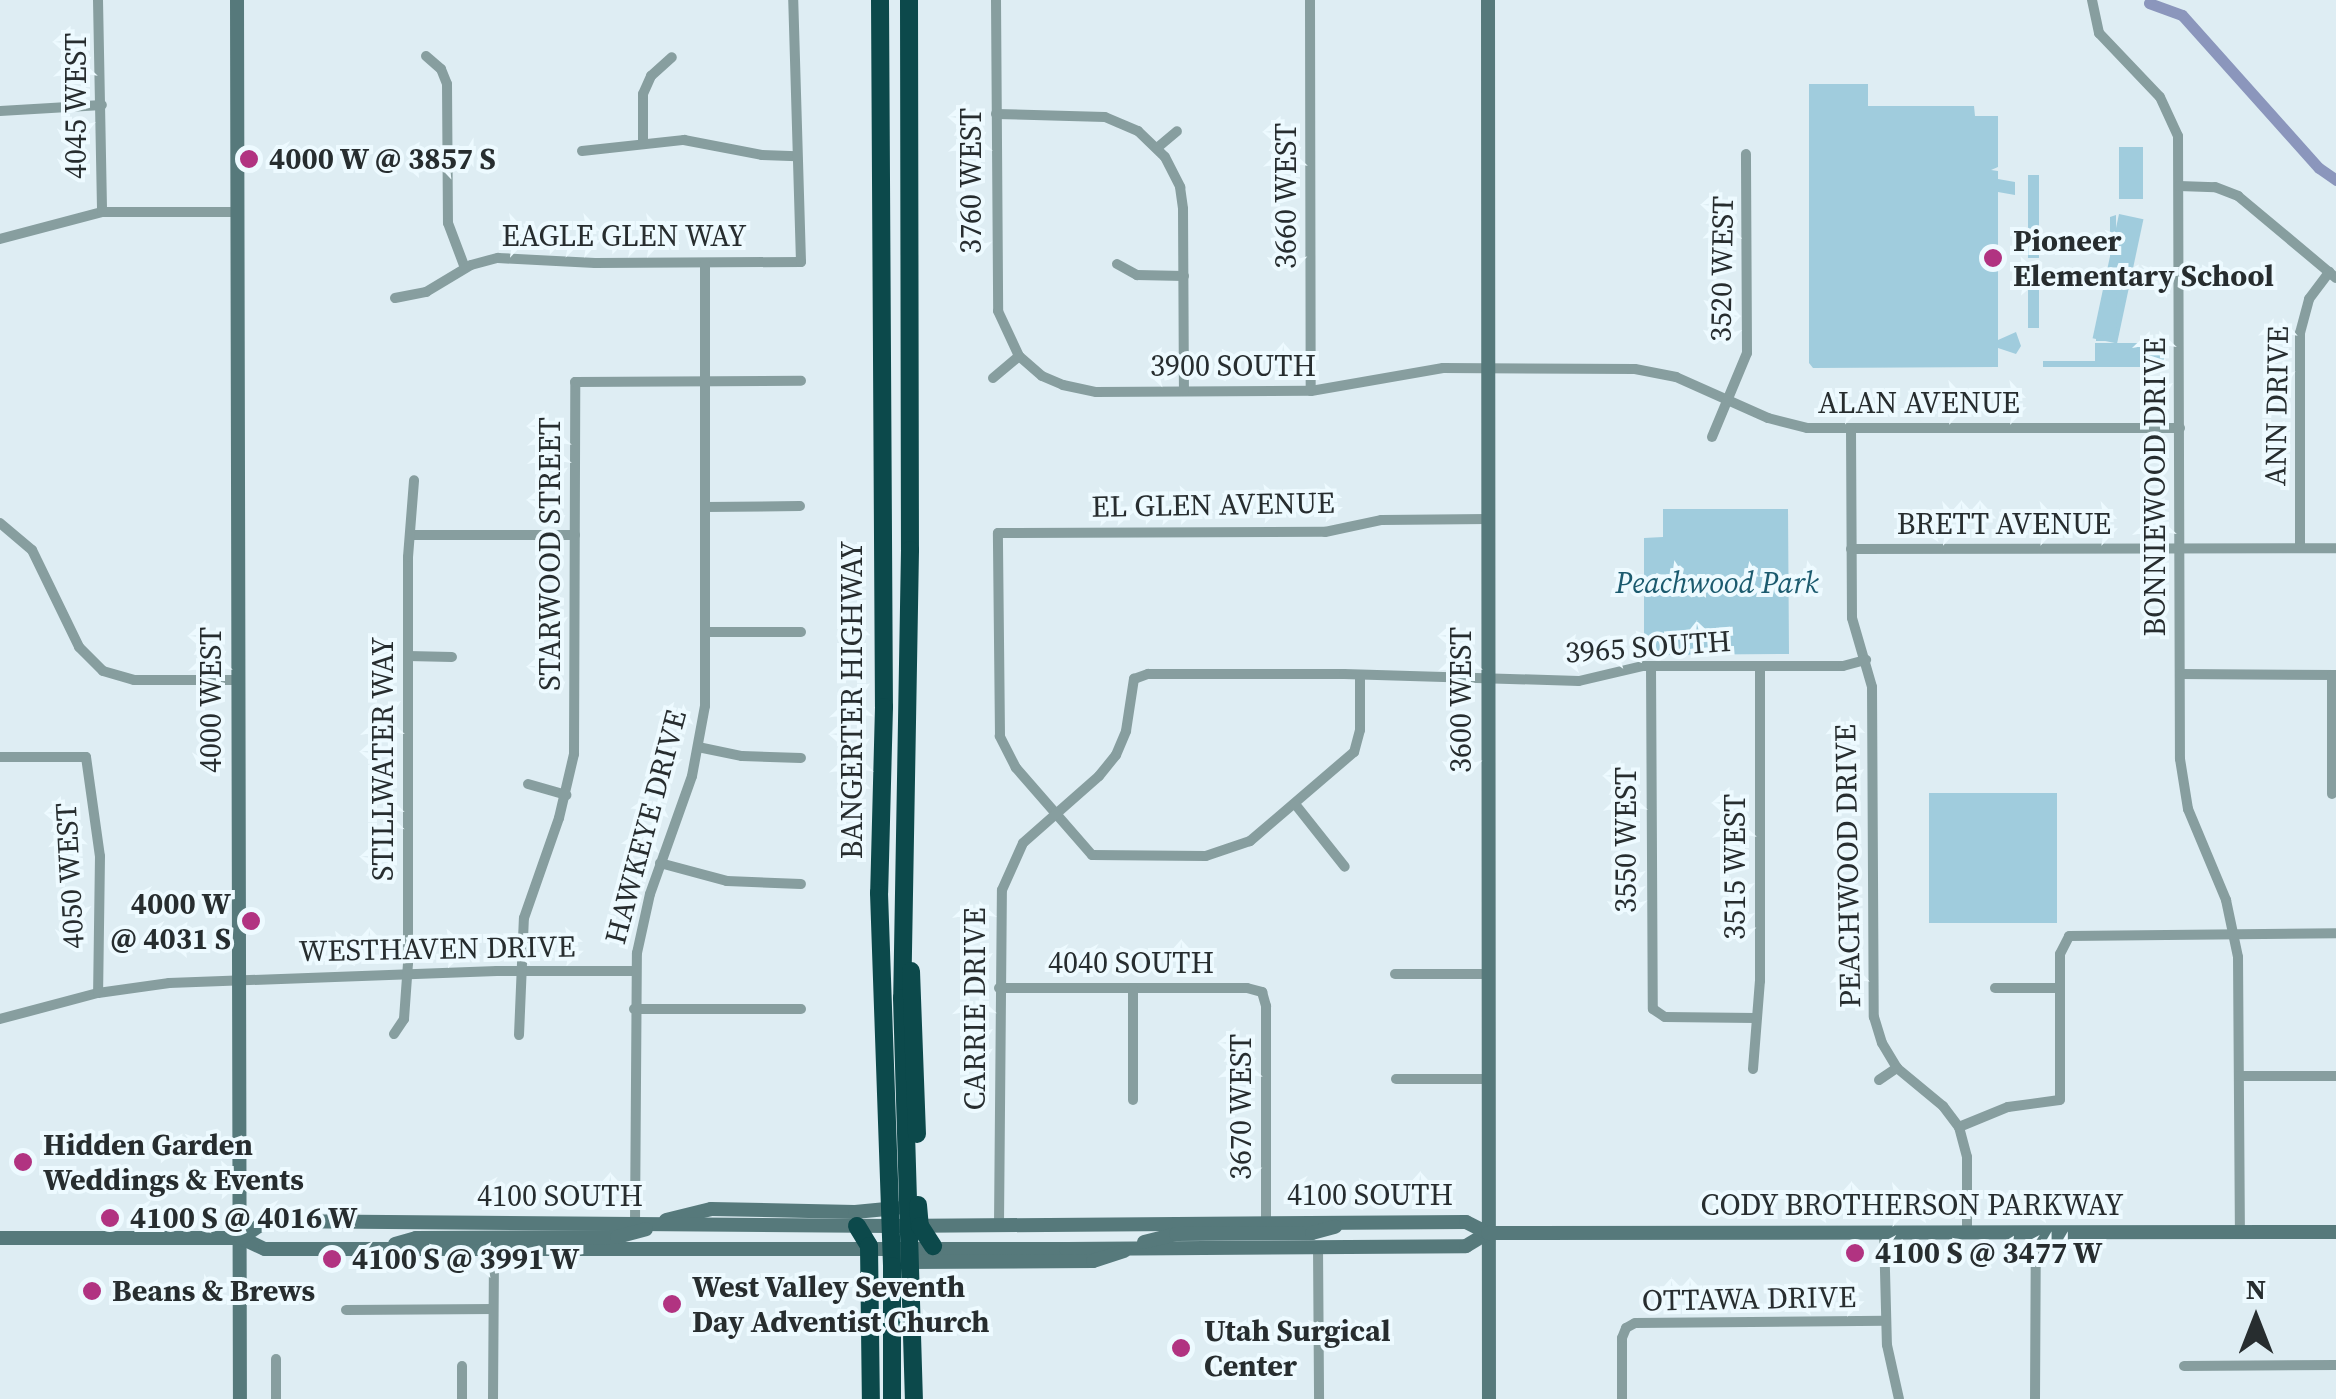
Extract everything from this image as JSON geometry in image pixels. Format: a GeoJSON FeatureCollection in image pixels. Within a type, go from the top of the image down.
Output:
{"type":"FeatureCollection","features":[{"type":"Feature","properties":{"kind":"highway","name":"BANGERTER HIGHWAY"},"geometry":{"type":"LineString","coordinates":[[880,0],[884,707],[880,971],[903,1222]]}},
{"type":"Feature","properties":{"kind":"highway","name":"BANGERTER HIGHWAY"},"geometry":{"type":"LineString","coordinates":[[892,1399],[908,1191],[902,945],[910,589],[908,0]]}},
{"type":"Feature","properties":{"kind":"highway"},"geometry":{"type":"LineString","coordinates":[[884,707],[893,727],[892,917],[915,1005],[903,1222],[933,1246]]}},
{"type":"Feature","properties":{"kind":"highway"},"geometry":{"type":"LineString","coordinates":[[857,1226],[870,1246],[871,1399]]}},
{"type":"Feature","properties":{"kind":"highway","name":"BANGERTER HIGHWAY"},"geometry":{"type":"LineString","coordinates":[[901,1255],[914,1399]]}},
{"type":"Feature","properties":{"kind":"main road","name":"4000 WEST"},"geometry":{"type":"LineString","coordinates":[[237,0],[240,1399]]}},
{"type":"Feature","properties":{"kind":"main road","name":"3600 WEST"},"geometry":{"type":"LineString","coordinates":[[1488,0],[1489,1399]]}},
{"type":"Feature","properties":{"kind":"main road"},"geometry":{"type":"LineString","coordinates":[[382,1248],[416,1238],[617,1237],[680,1214],[711,1209],[903,1222]]}},
{"type":"Feature","properties":{"kind":"main road","name":"4100 SOUTH"},"geometry":{"type":"LineString","coordinates":[[242,1238],[266,1221],[857,1226],[903,1222],[1466,1222],[1488,1234]]}},
{"type":"Feature","properties":{"kind":"main road"},"geometry":{"type":"LineString","coordinates":[[901,1255],[1093,1261],[1162,1235],[1312,1234],[1350,1222]]}},
{"type":"Feature","properties":{"kind":"main road","name":"CODY BROTHERSON PARKWAY"},"geometry":{"type":"LineString","coordinates":[[1488,1234],[2336,1232]]}},
{"type":"Feature","properties":{"kind":"main road","name":"4100 SOUTH"},"geometry":{"type":"LineString","coordinates":[[0,1238],[242,1238],[265,1249],[870,1246],[901,1255],[933,1246],[1466,1246],[1488,1234]]}},
{"type":"Feature","properties":{"kind":"street","name":"4045 WEST"},"geometry":{"type":"LineString","coordinates":[[98,0],[102,212]]}},
{"type":"Feature","properties":{"kind":"street"},"geometry":{"type":"LineString","coordinates":[[582,152],[696,141],[756,154],[797,156],[793,0]]}},
{"type":"Feature","properties":{"kind":"street","name":"3760 WEST"},"geometry":{"type":"LineString","coordinates":[[996,0],[996,300],[1001,323],[1019,356]]}},
{"type":"Feature","properties":{"kind":"street","name":"3660 WEST"},"geometry":{"type":"LineString","coordinates":[[1310,0],[1311,392]]}},
{"type":"Feature","properties":{"kind":"street","name":"BONNIEWOOD DRIVE"},"geometry":{"type":"LineString","coordinates":[[2092,0],[2104,40],[2160,97],[2178,136],[2184,792],[2234,934],[2240,1076],[2240,1232]]}},
{"type":"Feature","properties":{"kind":"street"},"geometry":{"type":"LineString","coordinates":[[426,56],[441,69],[447,84],[448,223],[465,268]]}},
{"type":"Feature","properties":{"kind":"street"},"geometry":{"type":"LineString","coordinates":[[644,144],[642,94],[651,76],[672,56]]}},
{"type":"Feature","properties":{"kind":"street"},"geometry":{"type":"LineString","coordinates":[[0,111],[102,105]]}},
{"type":"Feature","properties":{"kind":"street"},"geometry":{"type":"LineString","coordinates":[[996,114],[1105,117],[1138,131],[1158,148],[1176,176],[1182,198],[1184,392]]}},
{"type":"Feature","properties":{"kind":"street"},"geometry":{"type":"LineString","coordinates":[[1158,148],[1176,131]]}},
{"type":"Feature","properties":{"kind":"street","name":"3520 WEST"},"geometry":{"type":"LineString","coordinates":[[1712,437],[1748,347],[1746,154]]}},
{"type":"Feature","properties":{"kind":"street","name":"EAGLE GLEN WAY"},"geometry":{"type":"LineString","coordinates":[[394,298],[435,288],[465,268],[513,257],[595,264],[801,262],[797,156]]}},
{"type":"Feature","properties":{"kind":"street"},"geometry":{"type":"LineString","coordinates":[[2179,186],[2231,192],[2332,275]]}},
{"type":"Feature","properties":{"kind":"street"},"geometry":{"type":"LineString","coordinates":[[0,239],[102,212],[238,212]]}},
{"type":"Feature","properties":{"kind":"street","name":"HAWKEYE DRIVE"},"geometry":{"type":"LineString","coordinates":[[635,1225],[635,972],[642,922],[698,747],[706,692],[705,263]]}},
{"type":"Feature","properties":{"kind":"street"},"geometry":{"type":"LineString","coordinates":[[1117,264],[1137,275],[1184,276]]}},
{"type":"Feature","properties":{"kind":"street","name":"ANN DRIVE"},"geometry":{"type":"LineString","coordinates":[[2300,548],[2301,320],[2309,299],[2332,275]]}},
{"type":"Feature","properties":{"kind":"street"},"geometry":{"type":"LineString","coordinates":[[993,378],[1019,356]]}},
{"type":"Feature","properties":{"kind":"street","name":"3900 SOUTH"},"geometry":{"type":"LineString","coordinates":[[1019,356],[1042,376],[1073,389],[1184,392],[1311,392],[1425,370],[1488,368]]}},
{"type":"Feature","properties":{"kind":"street","name":"ALAN AVENUE"},"geometry":{"type":"LineString","coordinates":[[1488,368],[1648,370],[1690,382],[1786,424],[1851,429],[2180,428]]}},
{"type":"Feature","properties":{"kind":"street"},"geometry":{"type":"LineString","coordinates":[[705,381],[801,381]]}},
{"type":"Feature","properties":{"kind":"street","name":"STARWOOD STREET"},"geometry":{"type":"LineString","coordinates":[[519,1035],[527,906],[566,795],[575,740],[575,382],[705,381]]}},
{"type":"Feature","properties":{"kind":"street","name":"PEACHWOOD DRIVE"},"geometry":{"type":"LineString","coordinates":[[1851,429],[1852,618],[1872,687],[1873,1008],[1882,1043],[1897,1068],[1944,1106],[1959,1126]]}},
{"type":"Feature","properties":{"kind":"street","name":"STILLWATER WAY"},"geometry":{"type":"LineString","coordinates":[[394,1034],[404,1018],[406,976],[408,656],[414,480]]}},
{"type":"Feature","properties":{"kind":"street"},"geometry":{"type":"LineString","coordinates":[[705,507],[800,506]]}},
{"type":"Feature","properties":{"kind":"street","name":"EL GLEN AVENUE"},"geometry":{"type":"LineString","coordinates":[[1055,814],[1016,768],[1000,736],[998,533],[1330,532],[1381,520],[1488,518]]}},
{"type":"Feature","properties":{"kind":"street"},"geometry":{"type":"LineString","coordinates":[[0,523],[32,550],[79,647],[103,670],[134,680],[239,680]]}},
{"type":"Feature","properties":{"kind":"street"},"geometry":{"type":"LineString","coordinates":[[410,535],[575,535]]}},
{"type":"Feature","properties":{"kind":"street","name":"BRETT AVENUE"},"geometry":{"type":"LineString","coordinates":[[1851,549],[2336,548]]}},
{"type":"Feature","properties":{"kind":"street"},"geometry":{"type":"LineString","coordinates":[[706,632],[801,632]]}},
{"type":"Feature","properties":{"kind":"street"},"geometry":{"type":"LineString","coordinates":[[408,656],[452,657]]}},
{"type":"Feature","properties":{"kind":"street","name":"3965 SOUTH"},"geometry":{"type":"LineString","coordinates":[[1134,679],[1168,674],[1585,680],[1651,666],[1848,666],[1866,660]]}},
{"type":"Feature","properties":{"kind":"street","name":"3550 WEST"},"geometry":{"type":"LineString","coordinates":[[1651,666],[1652,980],[1656,1014],[1670,1018],[1755,1018]]}},
{"type":"Feature","properties":{"kind":"street","name":"3515 WEST"},"geometry":{"type":"LineString","coordinates":[[1753,1069],[1760,981],[1760,666]]}},
{"type":"Feature","properties":{"kind":"street"},"geometry":{"type":"LineString","coordinates":[[2180,674],[2334,674],[2332,794]]}},
{"type":"Feature","properties":{"kind":"street"},"geometry":{"type":"LineString","coordinates":[[1055,814],[1095,856],[1197,857],[1244,845],[1357,747],[1360,676]]}},
{"type":"Feature","properties":{"kind":"street","name":"CARRIE DRIVE"},"geometry":{"type":"LineString","coordinates":[[999,1224],[999,988],[1004,880],[1023,843],[1099,776],[1116,755],[1126,731],[1134,679]]}},
{"type":"Feature","properties":{"kind":"street"},"geometry":{"type":"LineString","coordinates":[[698,747],[801,758]]}},
{"type":"Feature","properties":{"kind":"street","name":"4050 WEST"},"geometry":{"type":"LineString","coordinates":[[0,757],[86,757],[102,890],[98,993]]}},
{"type":"Feature","properties":{"kind":"street"},"geometry":{"type":"LineString","coordinates":[[528,784],[566,795]]}},
{"type":"Feature","properties":{"kind":"street"},"geometry":{"type":"LineString","coordinates":[[1295,804],[1346,867]]}},
{"type":"Feature","properties":{"kind":"street"},"geometry":{"type":"LineString","coordinates":[[660,864],[727,882],[801,884]]}},
{"type":"Feature","properties":{"kind":"street"},"geometry":{"type":"LineString","coordinates":[[1967,1232],[1967,1157],[1959,1126],[2008,1107],[2060,1100],[2059,988],[2064,938],[2078,934],[2336,933]]}},
{"type":"Feature","properties":{"kind":"street","name":"WESTHAVEN DRIVE"},"geometry":{"type":"LineString","coordinates":[[239,980],[520,971],[635,972]]}},
{"type":"Feature","properties":{"kind":"street"},"geometry":{"type":"LineString","coordinates":[[1396,974],[1489,974]]}},
{"type":"Feature","properties":{"kind":"street"},"geometry":{"type":"LineString","coordinates":[[0,1019],[98,993],[239,980]]}},
{"type":"Feature","properties":{"kind":"street","name":"4040 SOUTH"},"geometry":{"type":"LineString","coordinates":[[999,988],[1247,988],[1262,992]]}},
{"type":"Feature","properties":{"kind":"street"},"geometry":{"type":"LineString","coordinates":[[1132,988],[1133,1100]]}},
{"type":"Feature","properties":{"kind":"street"},"geometry":{"type":"LineString","coordinates":[[1995,988],[2059,988]]}},
{"type":"Feature","properties":{"kind":"street","name":"3670 WEST"},"geometry":{"type":"LineString","coordinates":[[1262,992],[1266,1006],[1266,1222]]}},
{"type":"Feature","properties":{"kind":"street"},"geometry":{"type":"LineString","coordinates":[[634,1009],[801,1009]]}},
{"type":"Feature","properties":{"kind":"street"},"geometry":{"type":"LineString","coordinates":[[1879,1080],[1897,1068]]}},
{"type":"Feature","properties":{"kind":"street"},"geometry":{"type":"LineString","coordinates":[[2240,1076],[2336,1076]]}},
{"type":"Feature","properties":{"kind":"street"},"geometry":{"type":"LineString","coordinates":[[1396,1079],[1489,1079]]}},
{"type":"Feature","properties":{"kind":"street"},"geometry":{"type":"LineString","coordinates":[[2035,1399],[2036,1232]]}},
{"type":"Feature","properties":{"kind":"street"},"geometry":{"type":"LineString","coordinates":[[1884,1233],[1886,1321],[1899,1399]]}},
{"type":"Feature","properties":{"kind":"street"},"geometry":{"type":"LineString","coordinates":[[1318,1246],[1318,1399]]}},
{"type":"Feature","properties":{"kind":"street"},"geometry":{"type":"LineString","coordinates":[[493,1399],[494,1248]]}},
{"type":"Feature","properties":{"kind":"street"},"geometry":{"type":"LineString","coordinates":[[346,1310],[494,1309]]}},
{"type":"Feature","properties":{"kind":"street","name":"OTTAWA DRIVE"},"geometry":{"type":"LineString","coordinates":[[1622,1399],[1622,1338],[1626,1328],[1635,1323],[1886,1321]]}},
{"type":"Feature","properties":{"kind":"street"},"geometry":{"type":"LineString","coordinates":[[276,1360],[276,1399]]}},
{"type":"Feature","properties":{"kind":"street"},"geometry":{"type":"LineString","coordinates":[[2184,1366],[2336,1365]]}},
{"type":"Feature","properties":{"kind":"street"},"geometry":{"type":"LineString","coordinates":[[462,1366],[462,1399]]}},
{"type":"Feature","properties":{"kind":"green space"},"geometry":{"type":"Polygon","coordinates":[[[1809,84],[1868,84],[1868,106],[1974,106],[1975,116],[1998,116],[1998,167],[1991,170],[1998,171],[1998,179],[2015,182],[2015,195],[1998,192],[1998,340],[2016,332],[2021,346],[2016,354],[1998,348],[1998,367],[1813,368],[1809,363],[1809,84]]]}},
{"type":"Feature","properties":{"kind":"green space"},"geometry":{"type":"Polygon","coordinates":[[[2119,147],[2143,147],[2143,199],[2119,199],[2119,147]]]}},
{"type":"Feature","properties":{"kind":"green space"},"geometry":{"type":"Polygon","coordinates":[[[2028,175],[2039,175],[2039,258],[2028,258],[2028,175]]]}},
{"type":"Feature","properties":{"kind":"green space"},"geometry":{"type":"Polygon","coordinates":[[[2119,214],[2143,219],[2117,343],[2093,338],[2119,214]]]}},
{"type":"Feature","properties":{"kind":"green space"},"geometry":{"type":"Polygon","coordinates":[[[2116,215],[2117,341],[2096,341],[2096,336],[2110,335],[2110,217],[2116,215]]]}},
{"type":"Feature","properties":{"kind":"green space"},"geometry":{"type":"Polygon","coordinates":[[[2028,272],[2039,272],[2039,328],[2028,328],[2028,272]]]}},
{"type":"Feature","properties":{"kind":"green space"},"geometry":{"type":"Polygon","coordinates":[[[2095,343],[2164,343],[2164,367],[2043,367],[2043,361],[2095,361],[2095,343]]]}},
{"type":"Feature","properties":{"kind":"green space","name":"Peachwood Park"},"geometry":{"type":"Polygon","coordinates":[[[1663,509],[1788,509],[1789,654],[1644,655],[1644,538],[1663,537],[1663,509]]]}},
{"type":"Feature","properties":{"kind":"green space"},"geometry":{"type":"Polygon","coordinates":[[[1929,793],[2057,793],[2057,923],[1929,923],[1929,793]]]}},
{"type":"Feature","properties":{"kind":"waterway"},"geometry":{"type":"LineString","coordinates":[[2149,3],[2182,15],[2319,168],[2336,180]]}},
{"type":"Feature","properties":{"kind":"place","name":"4000 W @ 3857 S"},"geometry":{"type":"Point","coordinates":[249,159]}},
{"type":"Feature","properties":{"kind":"place","name":"Pioneer Elementary School"},"geometry":{"type":"Point","coordinates":[1993,258]}},
{"type":"Feature","properties":{"kind":"place","name":"4000 W @ 4031 S"},"geometry":{"type":"Point","coordinates":[251,921]}},
{"type":"Feature","properties":{"kind":"place","name":"Hidden Garden Weddings & Events"},"geometry":{"type":"Point","coordinates":[23,1162]}},
{"type":"Feature","properties":{"kind":"place","name":"4100 S @ 4016 W"},"geometry":{"type":"Point","coordinates":[110,1218]}},
{"type":"Feature","properties":{"kind":"place","name":"4100 S @ 3477 W"},"geometry":{"type":"Point","coordinates":[1855,1253]}},
{"type":"Feature","properties":{"kind":"place","name":"4100 S @ 3991 W"},"geometry":{"type":"Point","coordinates":[332,1259]}},
{"type":"Feature","properties":{"kind":"place","name":"Beans & Brews"},"geometry":{"type":"Point","coordinates":[92,1291]}},
{"type":"Feature","properties":{"kind":"place","name":"West Valley Seventh Day Adventist Church"},"geometry":{"type":"Point","coordinates":[672,1304]}},
{"type":"Feature","properties":{"kind":"place","name":"Utah Surgical Center"},"geometry":{"type":"Point","coordinates":[1181,1348]}}]}
